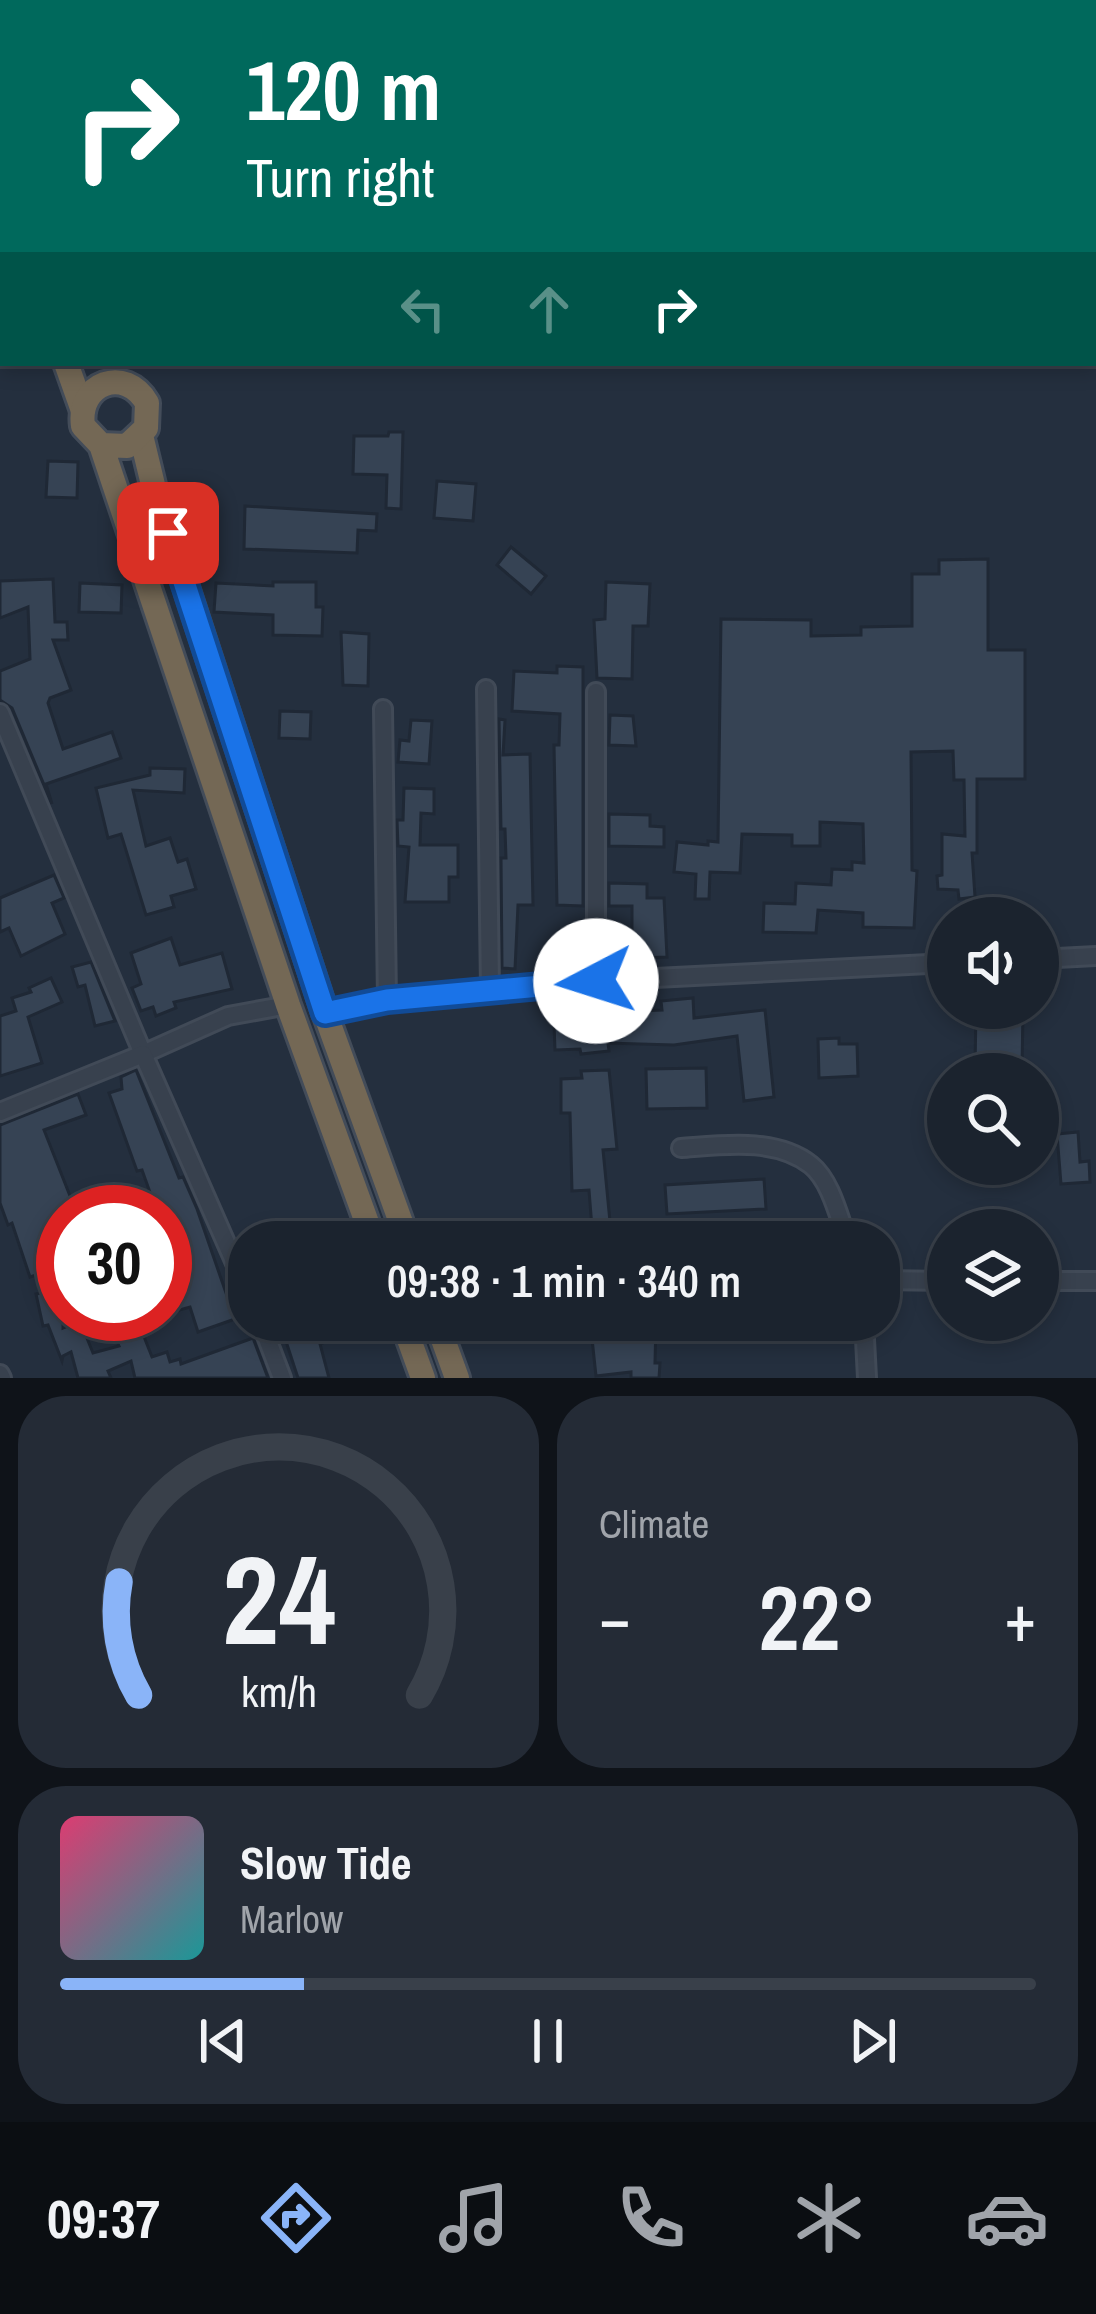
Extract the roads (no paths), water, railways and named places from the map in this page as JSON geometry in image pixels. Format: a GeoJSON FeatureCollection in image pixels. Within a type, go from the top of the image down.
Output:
{"type":"FeatureCollection","features":[{"type":"Feature","properties":{"kind":"highway"},"geometry":{"type":"LineString","coordinates":[[67,366],[82,408],[83,426],[101,445],[288,1005],[366,1221]]}},
{"type":"Feature","properties":{"kind":"highway"},"geometry":{"type":"LineString","coordinates":[[82,408],[97,386],[115,372],[147,403],[148,420],[141,435],[118,448],[101,445]]}},
{"type":"Feature","properties":{"kind":"highway"},"geometry":{"type":"LineString","coordinates":[[141,435],[154,489],[325,1013],[400,1221]]}},
{"type":"Feature","properties":{"kind":"highway"},"geometry":{"type":"LineString","coordinates":[[410,1341],[424,1378]]}},
{"type":"Feature","properties":{"kind":"highway"},"geometry":{"type":"LineString","coordinates":[[444,1341],[458,1378]]}},
{"type":"Feature","properties":{"kind":"street"},"geometry":{"type":"LineString","coordinates":[[486,689],[490,989]]}},
{"type":"Feature","properties":{"kind":"street"},"geometry":{"type":"LineString","coordinates":[[596,692],[596,981]]}},
{"type":"Feature","properties":{"kind":"street"},"geometry":{"type":"LineString","coordinates":[[383,709],[387,1000]]}},
{"type":"Feature","properties":{"kind":"street"},"geometry":{"type":"LineString","coordinates":[[0,713],[228,1246]]}},
{"type":"Feature","properties":{"kind":"street"},"geometry":{"type":"LineString","coordinates":[[1059,957],[1096,956]]}},
{"type":"Feature","properties":{"kind":"street"},"geometry":{"type":"LineString","coordinates":[[325,1013],[387,1000],[490,989],[927,964]]}},
{"type":"Feature","properties":{"kind":"street"},"geometry":{"type":"LineString","coordinates":[[0,1112],[228,1016],[288,1005]]}},
{"type":"Feature","properties":{"kind":"street"},"geometry":{"type":"LineString","coordinates":[[681,1148],[734,1144],[776,1148],[812,1166],[840,1221]]}},
{"type":"Feature","properties":{"kind":"street"},"geometry":{"type":"LineString","coordinates":[[1059,1281],[1096,1281]]}},
{"type":"Feature","properties":{"kind":"street"},"geometry":{"type":"LineString","coordinates":[[268,1341],[282,1378]]}},
{"type":"Feature","properties":{"kind":"street"},"geometry":{"type":"LineString","coordinates":[[865,1341],[867,1378]]}}]}
